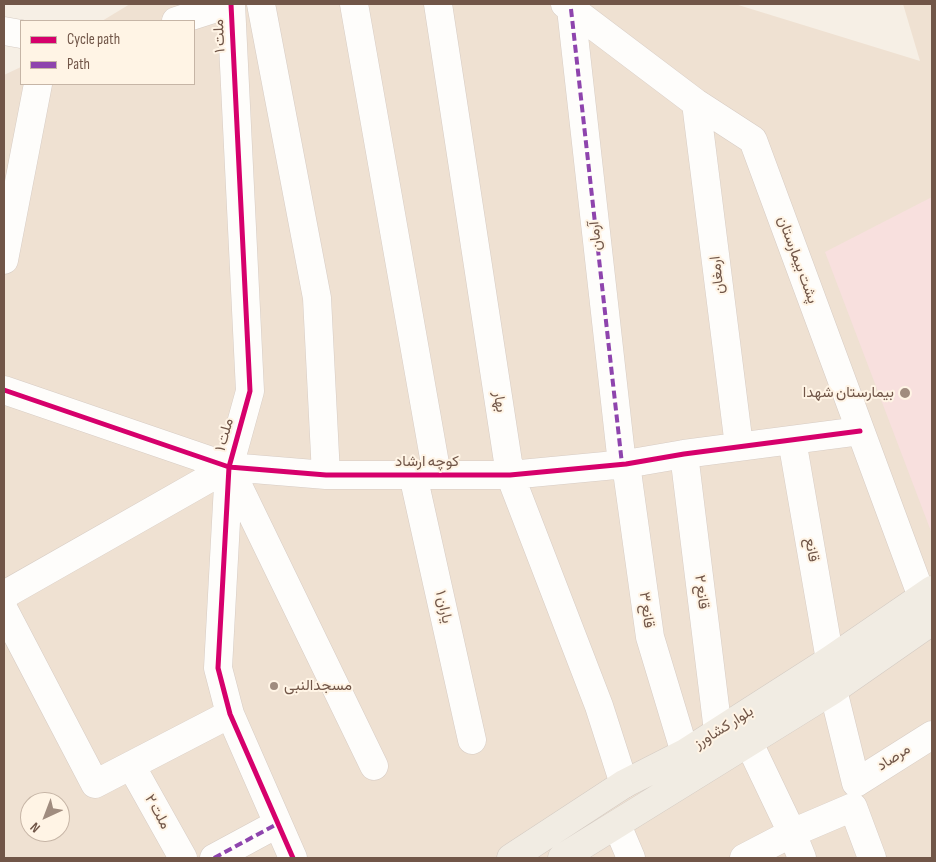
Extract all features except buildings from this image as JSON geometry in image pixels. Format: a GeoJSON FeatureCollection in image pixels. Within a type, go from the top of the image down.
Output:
{"type":"FeatureCollection","features":[{"type":"Feature","properties":{"kind":"main road","name":"بلوار کشاورز"},"geometry":{"type":"LineString","coordinates":[[511,858],[624,784],[685,752],[830,660],[929,603]]}},
{"type":"Feature","properties":{"kind":"main road","name":"بلوار کشاورز"},"geometry":{"type":"LineString","coordinates":[[562,858],[749,744],[833,690],[929,603]]}},
{"type":"Feature","properties":{"kind":"street"},"geometry":{"type":"LineString","coordinates":[[179,20],[230,4]]}},
{"type":"Feature","properties":{"kind":"street","name":"ملت ۱"},"geometry":{"type":"LineString","coordinates":[[230,4],[250,391],[229,467],[218,668],[230,714],[293,858]]}},
{"type":"Feature","properties":{"kind":"street"},"geometry":{"type":"LineString","coordinates":[[261,4],[317,298],[326,475]]}},
{"type":"Feature","properties":{"kind":"street","name":"یاران ۱"},"geometry":{"type":"LineString","coordinates":[[354,4],[425,475],[472,740]]}},
{"type":"Feature","properties":{"kind":"street","name":"بهار"},"geometry":{"type":"LineString","coordinates":[[438,4],[510,474],[599,706],[624,784]]}},
{"type":"Feature","properties":{"kind":"street","name":"پشت بیمارستان"},"geometry":{"type":"LineString","coordinates":[[568,6],[696,103],[753,140],[860,432],[929,603]]}},
{"type":"Feature","properties":{"kind":"street","name":"آرمان"},"geometry":{"type":"LineString","coordinates":[[568,6],[624,464]]}},
{"type":"Feature","properties":{"kind":"street"},"geometry":{"type":"LineString","coordinates":[[4,31],[20,34]]}},
{"type":"Feature","properties":{"kind":"street"},"geometry":{"type":"LineString","coordinates":[[4,260],[38,85]]}},
{"type":"Feature","properties":{"kind":"street","name":"ارمغان"},"geometry":{"type":"LineString","coordinates":[[696,103],[739,446]]}},
{"type":"Feature","properties":{"kind":"street","name":"کوچه ارشاد"},"geometry":{"type":"LineString","coordinates":[[4,390],[229,467],[326,475],[510,474],[624,464],[739,446],[860,432]]}},
{"type":"Feature","properties":{"kind":"street","name":"قانع"},"geometry":{"type":"LineString","coordinates":[[792,440],[830,660]]}},
{"type":"Feature","properties":{"kind":"street","name":"قانع ۲"},"geometry":{"type":"LineString","coordinates":[[684,454],[718,731]]}},
{"type":"Feature","properties":{"kind":"street","name":"قانع ۳"},"geometry":{"type":"LineString","coordinates":[[624,464],[650,637],[685,752]]}},
{"type":"Feature","properties":{"kind":"street"},"geometry":{"type":"LineString","coordinates":[[4,596],[229,467],[374,766]]}},
{"type":"Feature","properties":{"kind":"street"},"geometry":{"type":"LineString","coordinates":[[4,610],[95,784],[132,767],[230,714]]}},
{"type":"Feature","properties":{"kind":"street"},"geometry":{"type":"LineString","coordinates":[[833,690],[855,795],[872,858]]}},
{"type":"Feature","properties":{"kind":"street","name":"مرصاد"},"geometry":{"type":"LineString","coordinates":[[744,858],[792,833],[855,795],[932,735]]}},
{"type":"Feature","properties":{"kind":"street"},"geometry":{"type":"LineString","coordinates":[[749,744],[802,858]]}},
{"type":"Feature","properties":{"kind":"street","name":"ملت ۲"},"geometry":{"type":"LineString","coordinates":[[132,767],[183,858]]}},
{"type":"Feature","properties":{"kind":"street"},"geometry":{"type":"LineString","coordinates":[[214,858],[277,824]]}},
{"type":"Feature","properties":{"kind":"street"},"geometry":{"type":"LineString","coordinates":[[617,824],[631,858]]}},
{"type":"Feature","properties":{"kind":"shaded area"},"geometry":{"type":"Polygon","coordinates":[[[130,4],[735,4],[920,61],[903,4],[932,4],[932,858],[4,858],[4,75],[20,67],[20,85],[195,85],[195,20],[104,20],[130,4]]]}},
{"type":"Feature","properties":{"kind":"shaded area","name":"بیمارستان شهدا"},"geometry":{"type":"Polygon","coordinates":[[[932,197],[932,534],[825,252],[932,197]]]}},
{"type":"Feature","properties":{"kind":"marked path"},"geometry":{"type":"LineString","coordinates":[[571,9],[622,464]]}},
{"type":"Feature","properties":{"kind":"marked path"},"geometry":{"type":"LineString","coordinates":[[214,858],[277,824]]}},
{"type":"Feature","properties":{"kind":"cycle path"},"geometry":{"type":"LineString","coordinates":[[231,4],[250,391],[229,467],[218,668],[230,714],[293,858]]}},
{"type":"Feature","properties":{"kind":"cycle path"},"geometry":{"type":"LineString","coordinates":[[4,390],[229,467],[326,475],[510,475],[626,464],[684,454],[860,431]]}},
{"type":"Feature","properties":{"kind":"place","name":"بیمارستان شهدا"},"geometry":{"type":"Point","coordinates":[905,393]}},
{"type":"Feature","properties":{"kind":"place","name":"مسجدالنبی"},"geometry":{"type":"Point","coordinates":[274,686]}}]}
